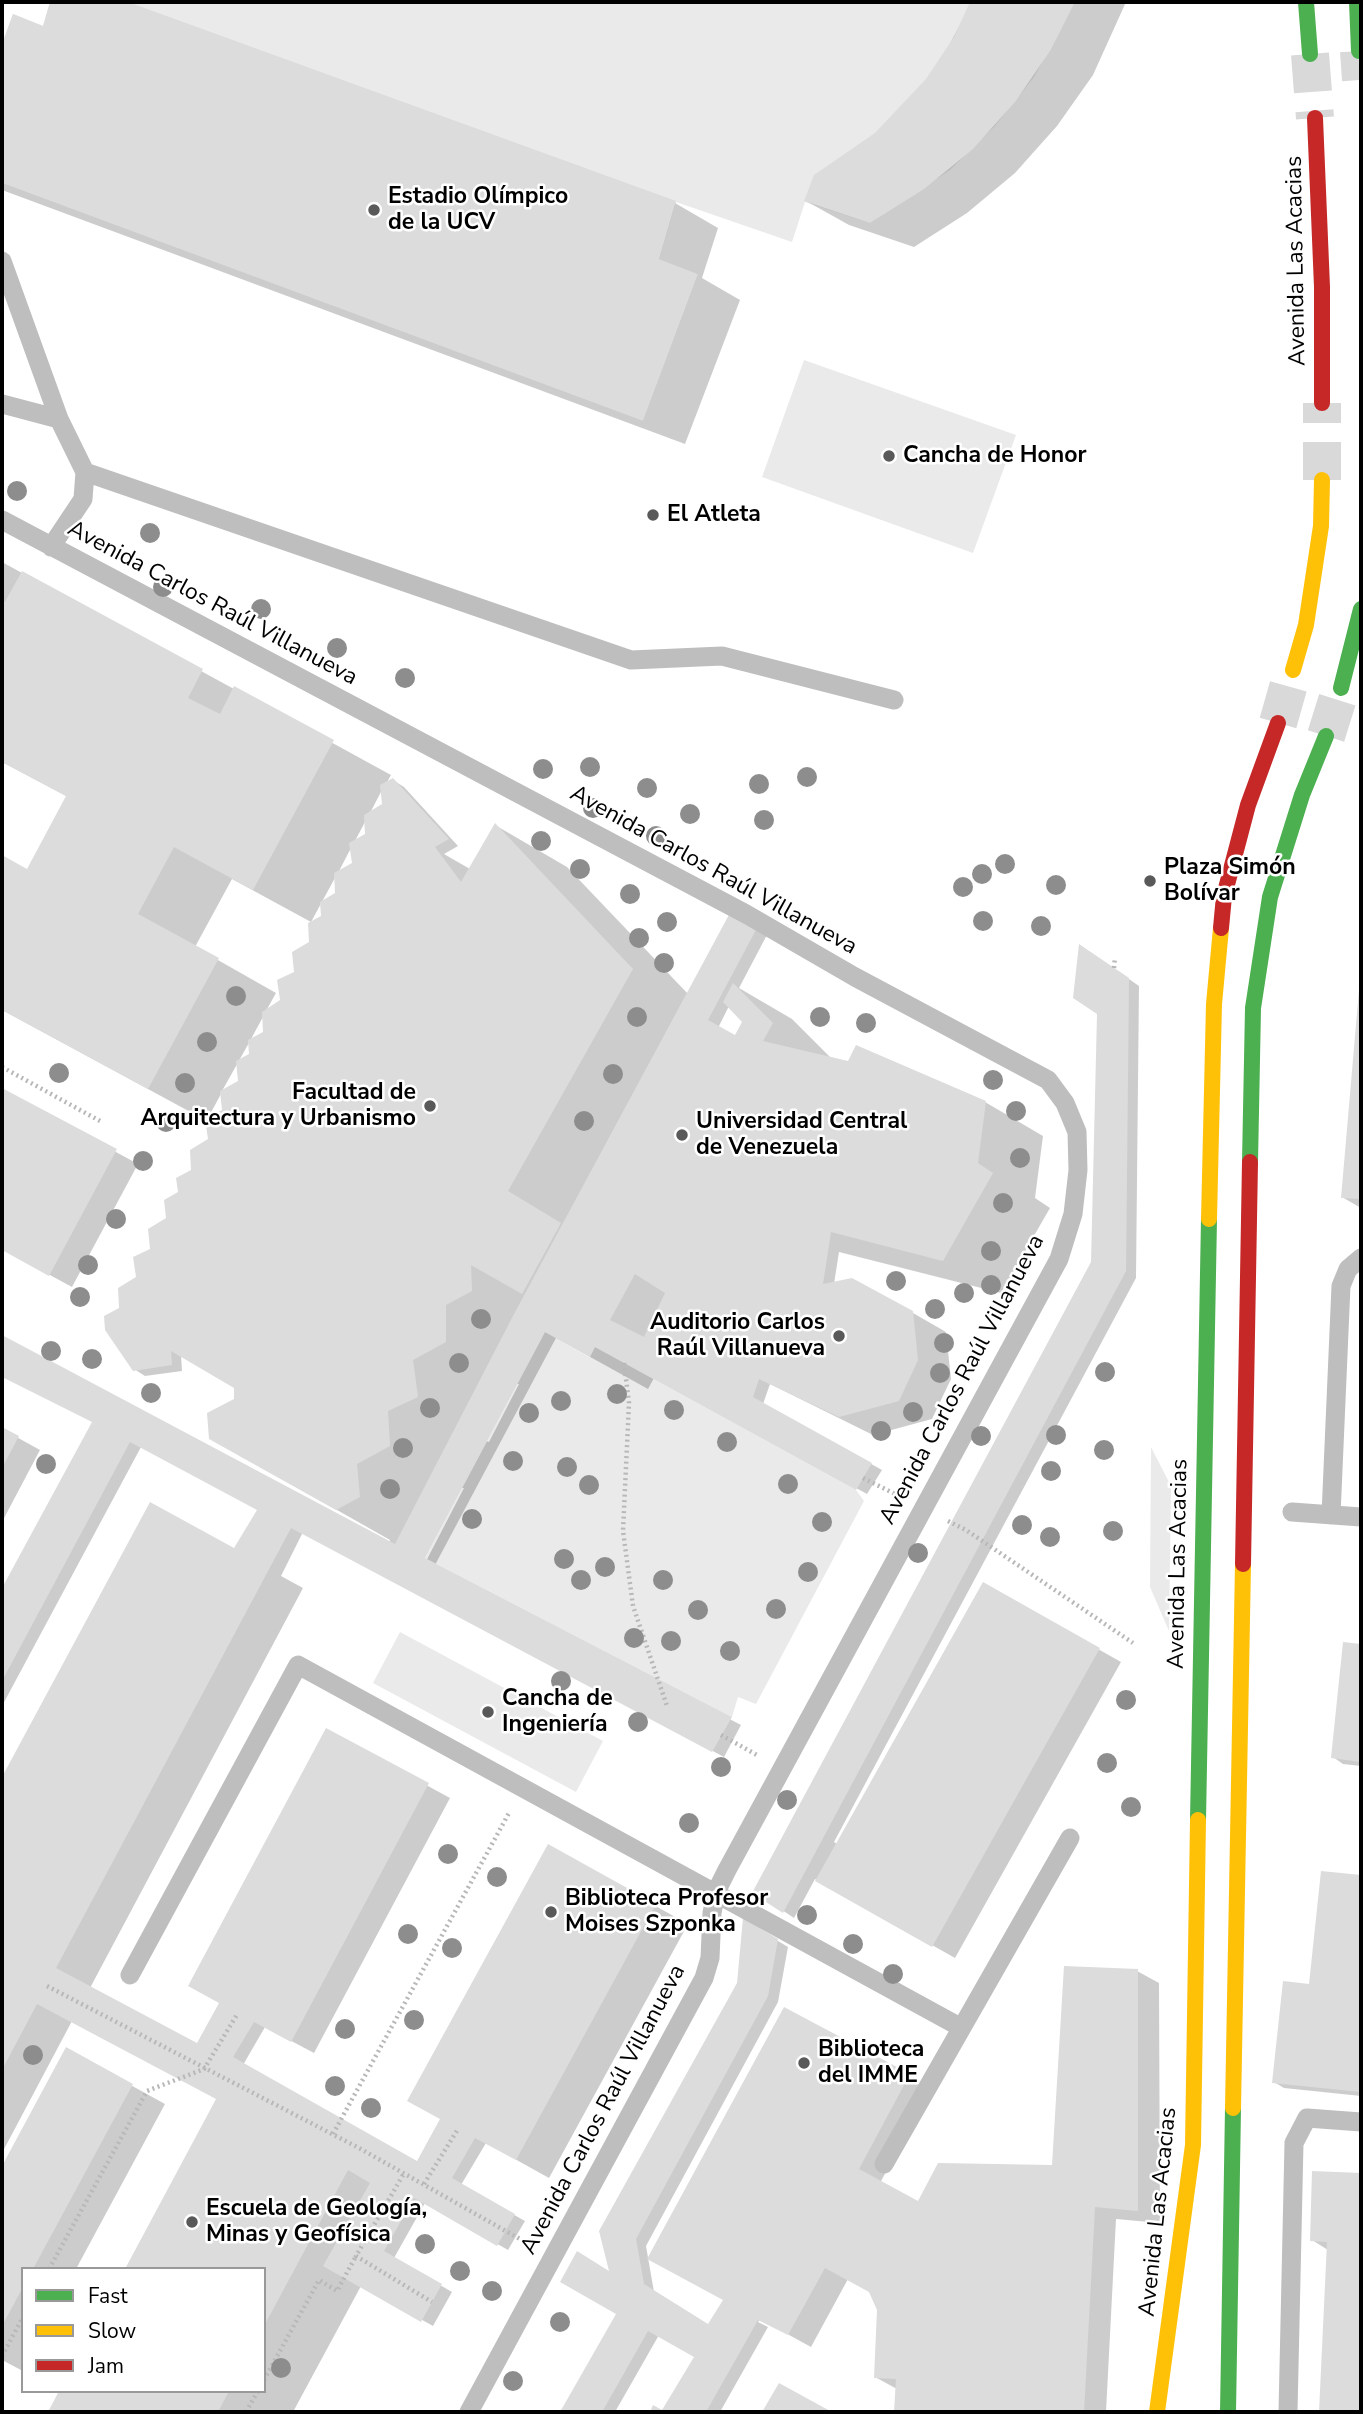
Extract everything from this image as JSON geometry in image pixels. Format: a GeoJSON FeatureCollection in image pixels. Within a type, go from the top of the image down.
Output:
{"type":"FeatureCollection","features":[{"type":"Feature","properties":{"kind":"main road"},"geometry":{"type":"LineString","coordinates":[[1306,2],[1310,54]]}},
{"type":"Feature","properties":{"kind":"main road"},"geometry":{"type":"LineString","coordinates":[[1357,2],[1359,51]]}},
{"type":"Feature","properties":{"kind":"main road","name":"Avenida Las Acacias"},"geometry":{"type":"LineString","coordinates":[[1315,118],[1322,403]]}},
{"type":"Feature","properties":{"kind":"main road"},"geometry":{"type":"LineString","coordinates":[[1293,670],[1306,625],[1321,526],[1322,480]]}},
{"type":"Feature","properties":{"kind":"main road"},"geometry":{"type":"LineString","coordinates":[[1341,688],[1361,609]]}},
{"type":"Feature","properties":{"kind":"main road","name":"Avenida Las Acacias"},"geometry":{"type":"LineString","coordinates":[[1157,2412],[1193,2145],[1214,1004],[1224,896],[1248,805],[1278,723]]}},
{"type":"Feature","properties":{"kind":"main road"},"geometry":{"type":"LineString","coordinates":[[1228,2412],[1253,1008],[1270,897],[1298,808],[1326,736]]}},
{"type":"Feature","properties":{"kind":"lane"},"geometry":{"type":"LineString","coordinates":[[2,261],[59,419],[85,472],[83,499],[51,547]]}},
{"type":"Feature","properties":{"kind":"lane"},"geometry":{"type":"LineString","coordinates":[[2,404],[59,419]]}},
{"type":"Feature","properties":{"kind":"lane"},"geometry":{"type":"LineString","coordinates":[[85,472],[631,660],[722,656],[894,700]]}},
{"type":"Feature","properties":{"kind":"lane","name":"Avenida Carlos Raúl Villanueva"},"geometry":{"type":"LineString","coordinates":[[2,520],[746,914],[855,977],[1048,1080],[1065,1103],[1077,1132],[1078,1170],[1073,1214],[1059,1259],[716,1892],[710,1958],[704,1978],[469,2412]]}},
{"type":"Feature","properties":{"kind":"lane"},"geometry":{"type":"LineString","coordinates":[[1331,1515],[1341,1286],[1348,1269],[1361,1258]]}},
{"type":"Feature","properties":{"kind":"lane"},"geometry":{"type":"LineString","coordinates":[[1292,1512],[1361,1517]]}},
{"type":"Feature","properties":{"kind":"lane"},"geometry":{"type":"LineString","coordinates":[[130,1975],[298,1665],[960,2027]]}},
{"type":"Feature","properties":{"kind":"lane"},"geometry":{"type":"LineString","coordinates":[[884,2164],[1070,1838]]}},
{"type":"Feature","properties":{"kind":"lane"},"geometry":{"type":"LineString","coordinates":[[1288,2412],[1294,2143],[1307,2118],[1361,2122]]}},
{"type":"Feature","properties":{"kind":"path"},"geometry":{"type":"LineString","coordinates":[[1114,968],[1115,957]]}},
{"type":"Feature","properties":{"kind":"path"},"geometry":{"type":"LineString","coordinates":[[2,1067],[100,1121]]}},
{"type":"Feature","properties":{"kind":"path"},"geometry":{"type":"LineString","coordinates":[[624,1363],[629,1403],[623,1531],[633,1606],[667,1706]]}},
{"type":"Feature","properties":{"kind":"path"},"geometry":{"type":"LineString","coordinates":[[863,1478],[966,1530],[1133,1643]]}},
{"type":"Feature","properties":{"kind":"path"},"geometry":{"type":"LineString","coordinates":[[721,1735],[783,1769]]}},
{"type":"Feature","properties":{"kind":"path"},"geometry":{"type":"LineString","coordinates":[[332,2134],[514,1804]]}},
{"type":"Feature","properties":{"kind":"path"},"geometry":{"type":"LineString","coordinates":[[47,1986],[332,2134],[506,2230]]}},
{"type":"Feature","properties":{"kind":"path"},"geometry":{"type":"LineString","coordinates":[[50,2267],[147,2091],[204,2069],[238,2013]]}},
{"type":"Feature","properties":{"kind":"path"},"geometry":{"type":"LineString","coordinates":[[424,2184],[458,2129]]}},
{"type":"Feature","properties":{"kind":"path"},"geometry":{"type":"LineString","coordinates":[[266,2376],[319,2280],[337,2291],[403,2175]]}},
{"type":"Feature","properties":{"kind":"path"},"geometry":{"type":"LineString","coordinates":[[356,2256],[432,2302]]}},
{"type":"Feature","properties":{"kind":"path"},"geometry":{"type":"LineString","coordinates":[[2,2356],[21,2322]]}},
{"type":"Feature","properties":{"kind":"path"},"geometry":{"type":"LineString","coordinates":[[246,2412],[257,2393]]}},
{"type":"Feature","properties":{"kind":"shaded area","name":"Estadio Olímpico de la UCV"},"geometry":{"type":"Polygon","coordinates":[[[50,2],[1075,2],[1034,77],[995,126],[950,170],[870,223],[805,202],[792,242],[676,202],[659,259],[698,274],[643,421],[2,183],[2,44],[13,14],[43,26],[50,2]]]}},
{"type":"Feature","properties":{"kind":"shaded area","name":"Cancha de Honor"},"geometry":{"type":"Polygon","coordinates":[[[804,360],[1016,435],[973,553],[762,477],[804,360]]]}},
{"type":"Feature","properties":{"kind":"shaded area"},"geometry":{"type":"Polygon","coordinates":[[[545,1332],[589,1357],[595,1347],[856,1490],[864,1501],[756,1704],[738,1697],[732,1717],[425,1558],[545,1332]]]}},
{"type":"Feature","properties":{"kind":"shaded area"},"geometry":{"type":"Polygon","coordinates":[[[1151,1447],[1171,1486],[1169,1631],[1150,1587],[1151,1447]]]}},
{"type":"Feature","properties":{"kind":"shaded area","name":"Cancha de Ingeniería"},"geometry":{"type":"Polygon","coordinates":[[[400,1632],[603,1741],[576,1792],[373,1683],[400,1632]]]}},
{"type":"Feature","properties":{"kind":"building"},"geometry":{"type":"Polygon","coordinates":[[[50,2],[128,2],[676,201],[659,259],[698,274],[643,421],[2,183],[2,44],[13,14],[43,26],[50,2]]]}},
{"type":"Feature","properties":{"kind":"building"},"geometry":{"type":"Polygon","coordinates":[[[970,2],[1075,2],[1050,51],[1015,102],[973,149],[924,189],[870,223],[804,201],[814,175],[875,133],[926,79],[954,37],[970,2]]]}},
{"type":"Feature","properties":{"kind":"building"},"geometry":{"type":"Polygon","coordinates":[[[22,571],[203,669],[188,698],[220,714],[234,686],[334,740],[253,890],[174,847],[138,914],[219,958],[148,1089],[2,1010],[2,855],[27,869],[66,796],[2,762],[2,600],[5,602],[22,571]]]}},
{"type":"Feature","properties":{"kind":"building"},"geometry":{"type":"Polygon","coordinates":[[[393,778],[449,839],[435,847],[461,882],[495,823],[633,969],[508,1191],[561,1223],[522,1294],[471,1265],[472,1291],[446,1305],[446,1342],[413,1360],[418,1397],[388,1411],[390,1446],[357,1464],[360,1497],[336,1510],[209,1439],[207,1413],[234,1399],[234,1388],[171,1351],[172,1365],[133,1371],[105,1330],[104,1316],[119,1308],[118,1288],[136,1277],[133,1257],[150,1249],[148,1229],[166,1218],[164,1200],[178,1192],[176,1178],[191,1170],[190,1150],[208,1139],[205,1119],[222,1110],[220,1091],[238,1081],[236,1061],[249,1054],[248,1040],[263,1032],[262,1012],[280,1000],[277,980],[294,972],[292,952],[309,942],[308,923],[321,916],[320,902],[335,893],[334,873],[352,863],[349,843],[365,834],[364,815],[382,804],[380,785],[393,778]]]}},
{"type":"Feature","properties":{"kind":"building"},"geometry":{"type":"Polygon","coordinates":[[[731,911],[758,926],[708,1020],[735,1035],[742,1022],[723,1002],[733,983],[773,1023],[763,1041],[848,1061],[856,1045],[986,1101],[978,1163],[993,1173],[943,1261],[831,1232],[823,1284],[852,1278],[913,1311],[918,1360],[899,1401],[839,1417],[759,1379],[753,1397],[872,1463],[856,1490],[595,1347],[590,1357],[545,1332],[425,1558],[732,1717],[712,1752],[291,1528],[56,1968],[197,2043],[219,2003],[188,1986],[326,1728],[429,1783],[291,2042],[254,2022],[233,2057],[417,2161],[440,2119],[407,2101],[548,1844],[656,1904],[516,2160],[475,2138],[452,2178],[515,2214],[497,2246],[414,2198],[384,2251],[442,2284],[421,2322],[323,2266],[370,2183],[348,2170],[266,2322],[266,2267],[126,2267],[216,2099],[37,2004],[2,2070],[2,1777],[150,1502],[234,1548],[257,1510],[130,1442],[2,1681],[2,1588],[92,1422],[2,1377],[2,1335],[395,1544],[513,1316],[731,911]],[[635,1274],[610,1320],[644,1337],[665,1293],[635,1274]]]}},
{"type":"Feature","properties":{"kind":"building"},"geometry":{"type":"Polygon","coordinates":[[[1079,944],[1129,978],[1126,1271],[783,1913],[752,1893],[1091,1262],[1097,1014],[1073,998],[1079,944]]]}},
{"type":"Feature","properties":{"kind":"building"},"geometry":{"type":"Polygon","coordinates":[[[1361,990],[1361,1199],[1341,1198],[1361,990]]]}},
{"type":"Feature","properties":{"kind":"building"},"geometry":{"type":"Polygon","coordinates":[[[2,1088],[117,1149],[49,1276],[2,1250],[2,1088]]]}},
{"type":"Feature","properties":{"kind":"building"},"geometry":{"type":"Polygon","coordinates":[[[2,1427],[19,1436],[2,1468],[2,1427]]]}},
{"type":"Feature","properties":{"kind":"building"},"geometry":{"type":"Polygon","coordinates":[[[983,1582],[1100,1648],[932,1947],[815,1881],[983,1582]]]}},
{"type":"Feature","properties":{"kind":"building"},"geometry":{"type":"Polygon","coordinates":[[[1343,1642],[1361,1644],[1361,1762],[1331,1758],[1343,1642]]]}},
{"type":"Feature","properties":{"kind":"building"},"geometry":{"type":"Polygon","coordinates":[[[1321,1871],[1361,1875],[1361,2092],[1272,2083],[1283,1981],[1309,1984],[1321,1871]]]}},
{"type":"Feature","properties":{"kind":"building"},"geometry":{"type":"Polygon","coordinates":[[[743,1918],[778,1939],[768,1996],[636,2239],[644,2284],[708,2324],[723,2300],[647,2259],[784,2007],[910,2074],[859,2169],[918,2201],[938,2163],[1052,2165],[1064,1966],[1138,1969],[1138,2211],[1095,2207],[1084,2412],[894,2412],[896,2379],[874,2378],[877,2310],[869,2292],[825,2268],[788,2335],[758,2320],[706,2412],[650,2412],[653,2405],[662,2410],[694,2357],[648,2331],[602,2412],[560,2412],[616,2314],[560,2282],[577,2251],[609,2271],[599,2231],[737,1983],[743,1918]]]}},
{"type":"Feature","properties":{"kind":"building"},"geometry":{"type":"Polygon","coordinates":[[[66,2047],[133,2084],[34,2267],[21,2267],[21,2291],[2,2326],[2,2166],[66,2047]]]}},
{"type":"Feature","properties":{"kind":"building"},"geometry":{"type":"Polygon","coordinates":[[[1312,2171],[1361,2173],[1361,2412],[1319,2412],[1327,2242],[1310,2241],[1312,2171]]]}},
{"type":"Feature","properties":{"kind":"building"},"geometry":{"type":"Polygon","coordinates":[[[779,2383],[832,2412],[762,2412],[779,2383]]]}},
{"type":"Feature","properties":{"kind":"building"},"geometry":{"type":"Polygon","coordinates":[[[58,2393],[228,2393],[218,2412],[48,2412],[58,2393]]]}},
{"type":"Feature","properties":{"kind":"tunnel"},"geometry":{"type":"LineString","coordinates":[[1359,51],[1361,80]]}},
{"type":"Feature","properties":{"kind":"tunnel"},"geometry":{"type":"LineString","coordinates":[[1310,54],[1315,118]]}},
{"type":"Feature","properties":{"kind":"tunnel"},"geometry":{"type":"LineString","coordinates":[[1322,403],[1322,480]]}},
{"type":"Feature","properties":{"kind":"tunnel"},"geometry":{"type":"LineString","coordinates":[[1278,723],[1293,670]]}},
{"type":"Feature","properties":{"kind":"tunnel"},"geometry":{"type":"LineString","coordinates":[[1326,736],[1341,688]]}},
{"type":"Feature","properties":{"kind":"traffic: fast"},"geometry":{"type":"LineString","coordinates":[[1306,2],[1310,54]]}},
{"type":"Feature","properties":{"kind":"traffic: fast"},"geometry":{"type":"LineString","coordinates":[[1357,2],[1359,51]]}},
{"type":"Feature","properties":{"kind":"traffic: fast"},"geometry":{"type":"LineString","coordinates":[[1341,688],[1361,609]]}},
{"type":"Feature","properties":{"kind":"traffic: fast"},"geometry":{"type":"LineString","coordinates":[[1250,1162],[1253,1008],[1270,897],[1302,795],[1326,736]]}},
{"type":"Feature","properties":{"kind":"traffic: fast"},"geometry":{"type":"LineString","coordinates":[[1198,1820],[1209,1219]]}},
{"type":"Feature","properties":{"kind":"traffic: fast"},"geometry":{"type":"LineString","coordinates":[[1228,2412],[1233,2108]]}},
{"type":"Feature","properties":{"kind":"traffic: slow"},"geometry":{"type":"LineString","coordinates":[[1293,670],[1306,625],[1321,526],[1322,480]]}},
{"type":"Feature","properties":{"kind":"traffic: slow"},"geometry":{"type":"LineString","coordinates":[[1209,1219],[1214,1004],[1221,928]]}},
{"type":"Feature","properties":{"kind":"traffic: slow"},"geometry":{"type":"LineString","coordinates":[[1233,2108],[1243,1564]]}},
{"type":"Feature","properties":{"kind":"traffic: slow"},"geometry":{"type":"LineString","coordinates":[[1157,2412],[1193,2145],[1198,1820]]}},
{"type":"Feature","properties":{"kind":"traffic: jam"},"geometry":{"type":"LineString","coordinates":[[1315,118],[1322,287],[1322,403]]}},
{"type":"Feature","properties":{"kind":"traffic: jam"},"geometry":{"type":"LineString","coordinates":[[1221,928],[1224,896],[1248,805],[1278,723]]}},
{"type":"Feature","properties":{"kind":"traffic: jam"},"geometry":{"type":"LineString","coordinates":[[1243,1564],[1250,1162]]}},
{"type":"Feature","properties":{"kind":"place","name":"Estadio Olímpico de la UCV"},"geometry":{"type":"Point","coordinates":[374,210]}},
{"type":"Feature","properties":{"kind":"place","name":"Cancha de Honor"},"geometry":{"type":"Point","coordinates":[889,456]}},
{"type":"Feature","properties":{"kind":"place","name":"El Atleta"},"geometry":{"type":"Point","coordinates":[653,515]}},
{"type":"Feature","properties":{"kind":"place","name":"Plaza Simón Bolívar"},"geometry":{"type":"Point","coordinates":[1150,881]}},
{"type":"Feature","properties":{"kind":"place","name":"Facultad de Arquitectura y Urbanismo"},"geometry":{"type":"Point","coordinates":[430,1106]}},
{"type":"Feature","properties":{"kind":"place","name":"Universidad Central de Venezuela"},"geometry":{"type":"Point","coordinates":[682,1135]}},
{"type":"Feature","properties":{"kind":"place","name":"Auditorio Carlos Raúl Villanueva"},"geometry":{"type":"Point","coordinates":[839,1336]}},
{"type":"Feature","properties":{"kind":"place","name":"Cancha de Ingeniería"},"geometry":{"type":"Point","coordinates":[488,1712]}},
{"type":"Feature","properties":{"kind":"place","name":"Biblioteca Profesor Moises Szponka"},"geometry":{"type":"Point","coordinates":[551,1912]}},
{"type":"Feature","properties":{"kind":"place","name":"Biblioteca del IMME"},"geometry":{"type":"Point","coordinates":[804,2063]}},
{"type":"Feature","properties":{"kind":"place","name":"Escuela de Geología, Minas y Geofísica"},"geometry":{"type":"Point","coordinates":[192,2222]}}]}
